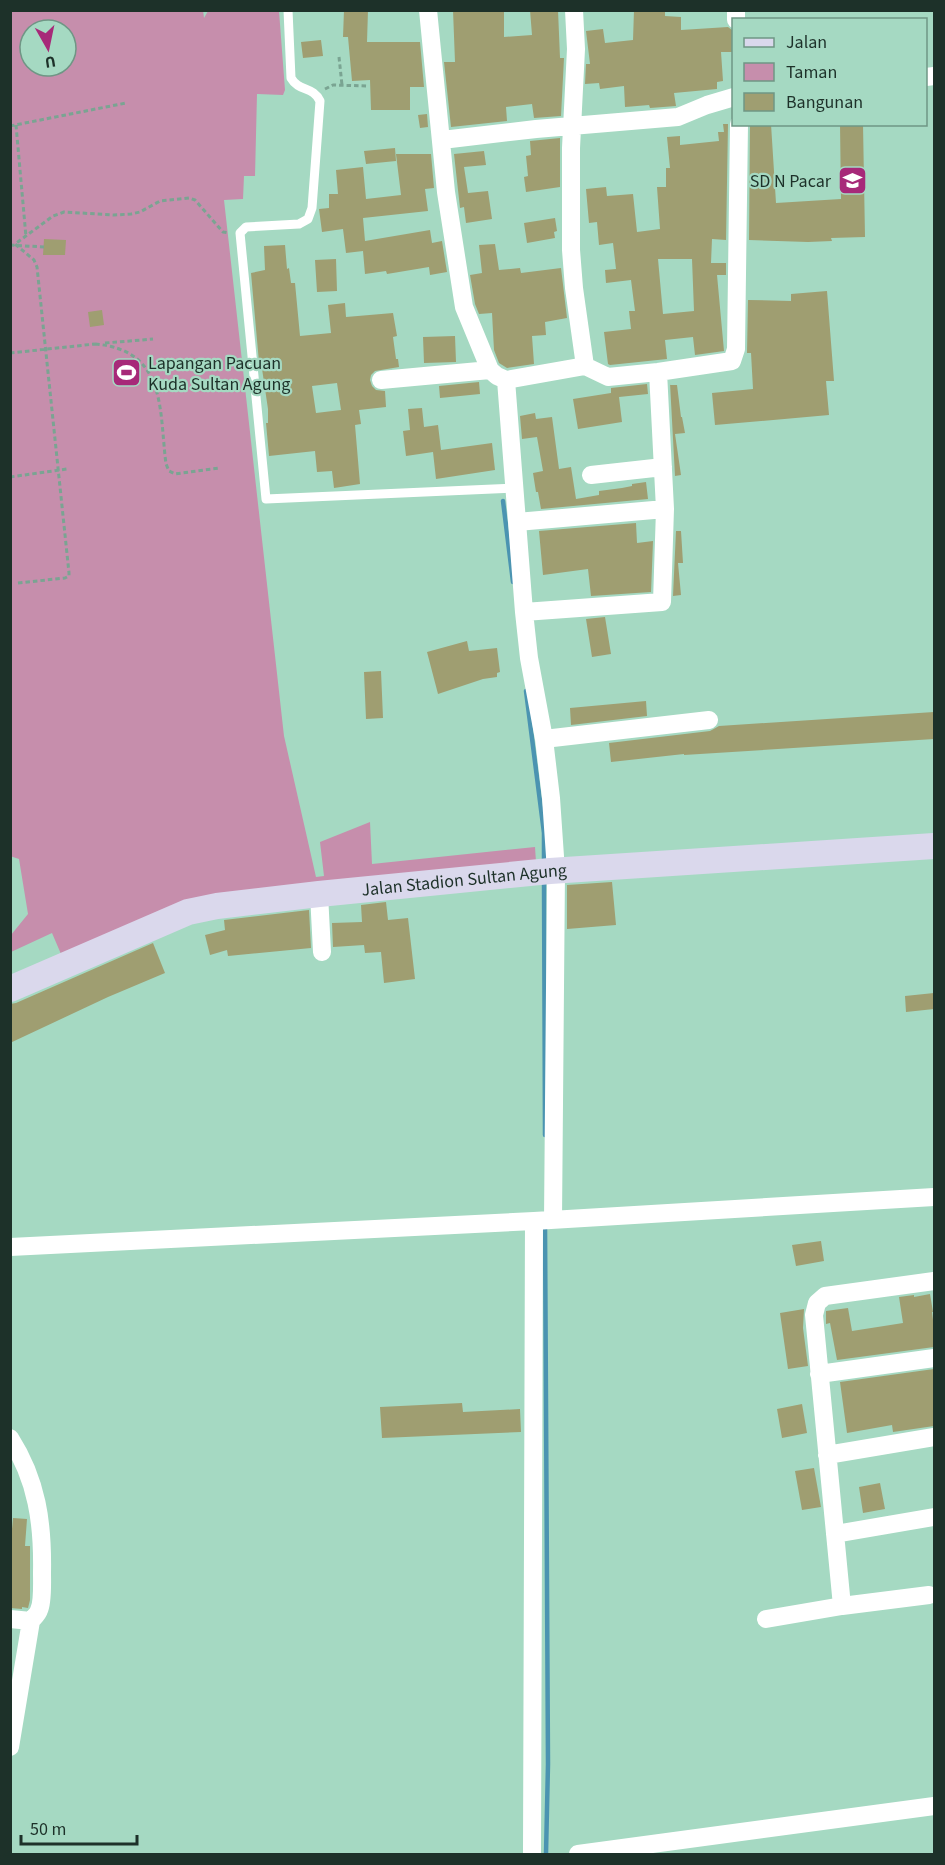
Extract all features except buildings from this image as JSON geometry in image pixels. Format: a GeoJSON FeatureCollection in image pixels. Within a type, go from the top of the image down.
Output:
{"type":"FeatureCollection","features":[{"type":"Feature","properties":{"kind":"main road","name":"Jalan Stadion Sultan Agung"},"geometry":{"type":"LineString","coordinates":[[10,989],[188,912],[217,906],[548,872],[934,846]]}},
{"type":"Feature","properties":{"kind":"street"},"geometry":{"type":"LineString","coordinates":[[428,10],[446,192],[464,307],[490,370],[506,380],[585,366],[608,377],[732,361],[736,349],[739,126]]}},
{"type":"Feature","properties":{"kind":"street"},"geometry":{"type":"LineString","coordinates":[[574,10],[576,49],[571,148],[571,250],[585,366]]}},
{"type":"Feature","properties":{"kind":"street"},"geometry":{"type":"LineString","coordinates":[[442,140],[573,125],[678,117],[732,98]]}},
{"type":"Feature","properties":{"kind":"street"},"geometry":{"type":"LineString","coordinates":[[381,380],[490,370]]}},
{"type":"Feature","properties":{"kind":"street"},"geometry":{"type":"LineString","coordinates":[[524,612],[662,602],[665,509],[658,372]]}},
{"type":"Feature","properties":{"kind":"street"},"geometry":{"type":"LineString","coordinates":[[506,380],[524,612],[551,798],[532,1854]]}},
{"type":"Feature","properties":{"kind":"street"},"geometry":{"type":"LineString","coordinates":[[591,475],[663,467]]}},
{"type":"Feature","properties":{"kind":"street"},"geometry":{"type":"LineString","coordinates":[[517,522],[665,509]]}},
{"type":"Feature","properties":{"kind":"street"},"geometry":{"type":"LineString","coordinates":[[544,739],[709,720]]}},
{"type":"Feature","properties":{"kind":"street"},"geometry":{"type":"LineString","coordinates":[[319,894],[322,952]]}},
{"type":"Feature","properties":{"kind":"street"},"geometry":{"type":"LineString","coordinates":[[10,1247],[544,1220],[934,1197]]}},
{"type":"Feature","properties":{"kind":"street"},"geometry":{"type":"LineString","coordinates":[[842,1605],[814,1315],[817,1302],[825,1296],[934,1281]]}},
{"type":"Feature","properties":{"kind":"street"},"geometry":{"type":"LineString","coordinates":[[819,1374],[934,1358]]}},
{"type":"Feature","properties":{"kind":"street"},"geometry":{"type":"LineString","coordinates":[[827,1455],[934,1437]]}},
{"type":"Feature","properties":{"kind":"street"},"geometry":{"type":"LineString","coordinates":[[10,1438],[22,1456],[35,1492],[43,1536],[40,1609],[31,1621],[10,1747]]}},
{"type":"Feature","properties":{"kind":"street"},"geometry":{"type":"LineString","coordinates":[[835,1534],[934,1517]]}},
{"type":"Feature","properties":{"kind":"street"},"geometry":{"type":"LineString","coordinates":[[766,1619],[842,1605],[929,1595]]}},
{"type":"Feature","properties":{"kind":"street"},"geometry":{"type":"LineString","coordinates":[[10,1619],[31,1621]]}},
{"type":"Feature","properties":{"kind":"street"},"geometry":{"type":"LineString","coordinates":[[578,1854],[934,1806]]}},
{"type":"Feature","properties":{"kind":"lane"},"geometry":{"type":"LineString","coordinates":[[288,10],[291,78],[296,86],[313,92],[319,97],[321,104],[312,208],[308,219],[299,224],[246,227],[240,233],[266,499],[514,488]]}},
{"type":"Feature","properties":{"kind":"path"},"geometry":{"type":"LineString","coordinates":[[339,57],[342,85]]}},
{"type":"Feature","properties":{"kind":"path"},"geometry":{"type":"LineString","coordinates":[[319,97],[330,86],[367,86]]}},
{"type":"Feature","properties":{"kind":"path"},"geometry":{"type":"LineString","coordinates":[[10,126],[126,103]]}},
{"type":"Feature","properties":{"kind":"path"},"geometry":{"type":"LineString","coordinates":[[16,125],[26,237]]}},
{"type":"Feature","properties":{"kind":"path"},"geometry":{"type":"LineString","coordinates":[[13,245],[53,216],[64,212],[136,214],[160,201],[189,198],[195,200],[223,232],[240,233]]}},
{"type":"Feature","properties":{"kind":"path"},"geometry":{"type":"LineString","coordinates":[[13,245],[44,247]]}},
{"type":"Feature","properties":{"kind":"path"},"geometry":{"type":"LineString","coordinates":[[13,245],[34,260],[37,267],[69,576],[18,583]]}},
{"type":"Feature","properties":{"kind":"path"},"geometry":{"type":"LineString","coordinates":[[10,353],[153,339]]}},
{"type":"Feature","properties":{"kind":"path"},"geometry":{"type":"LineString","coordinates":[[96,344],[114,347],[132,354],[140,360],[151,375],[157,392],[166,464],[169,471],[175,474],[219,468]]}},
{"type":"Feature","properties":{"kind":"path"},"geometry":{"type":"LineString","coordinates":[[10,477],[67,469]]}},
{"type":"Feature","properties":{"kind":"green space","name":"Lapangan Pacuan Kuda Sultan Agung"},"geometry":{"type":"Polygon","coordinates":[[[203,10],[204,18],[208,11],[279,11],[285,90],[283,95],[257,94],[255,176],[244,176],[243,199],[224,200],[284,736],[316,877],[324,876],[320,842],[370,822],[372,864],[535,847],[536,862],[376,879],[61,954],[52,933],[11,952],[11,935],[28,914],[19,859],[10,856],[10,11],[203,10]]]}},
{"type":"Feature","properties":{"kind":"waterway"},"geometry":{"type":"LineString","coordinates":[[503,501],[513,582]]}},
{"type":"Feature","properties":{"kind":"waterway"},"geometry":{"type":"LineString","coordinates":[[526,691],[544,833],[544,865]]}},
{"type":"Feature","properties":{"kind":"waterway"},"geometry":{"type":"LineString","coordinates":[[544,879],[545,1135]]}},
{"type":"Feature","properties":{"kind":"waterway"},"geometry":{"type":"LineString","coordinates":[[545,1224],[548,1764],[546,1854]]}},
{"type":"Feature","properties":{"kind":"place","name":"SD N Pacar"},"geometry":{"type":"Point","coordinates":[852,181]}},
{"type":"Feature","properties":{"kind":"place","name":"Lapangan Pacuan Kuda Sultan Agung"},"geometry":{"type":"Point","coordinates":[127,373]}}]}
